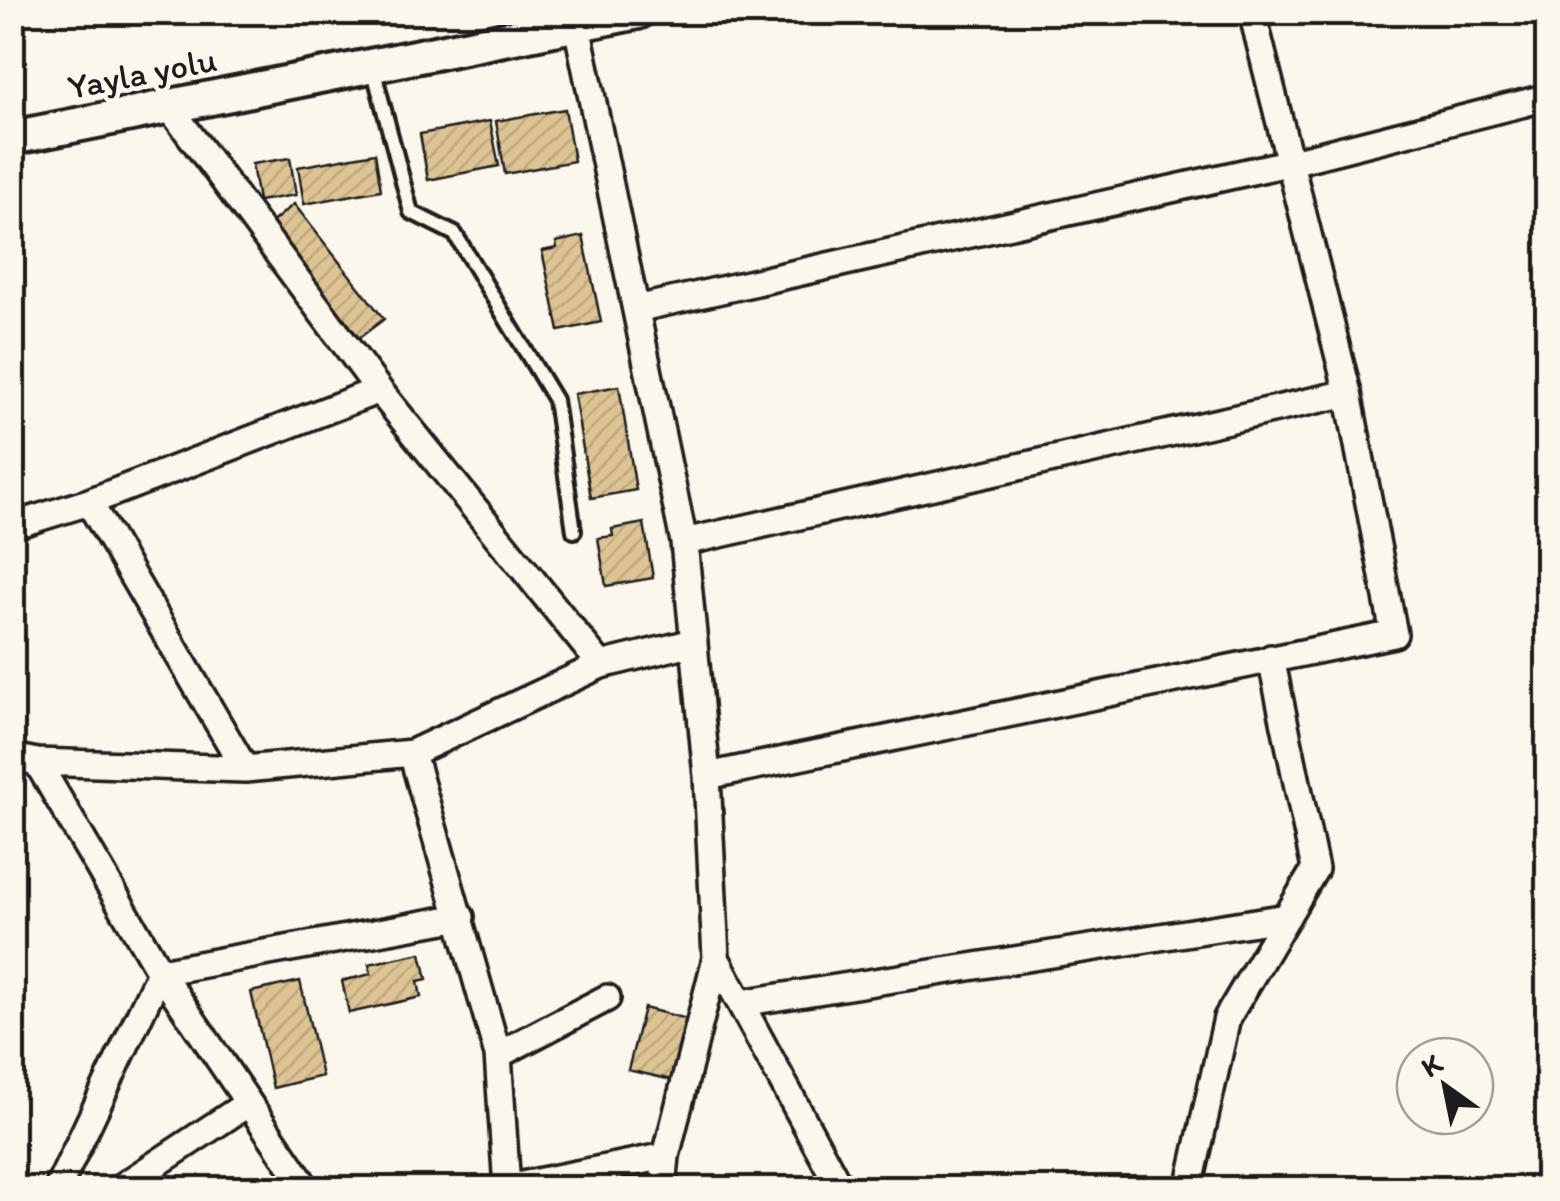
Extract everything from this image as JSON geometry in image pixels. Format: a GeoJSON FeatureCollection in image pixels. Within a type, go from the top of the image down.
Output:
{"type":"FeatureCollection","features":[{"type":"Feature","properties":{"kind":"street","name":"Yayla yolu"},"geometry":{"type":"LineString","coordinates":[[12,138],[638,12]]}},
{"type":"Feature","properties":{"kind":"street"},"geometry":{"type":"LineString","coordinates":[[707,776],[1394,634],[1348,393],[1252,12]]}},
{"type":"Feature","properties":{"kind":"street"},"geometry":{"type":"LineString","coordinates":[[586,20],[636,309],[684,542],[707,776],[716,958],[666,1156],[662,1188]]}},
{"type":"Feature","properties":{"kind":"street"},"geometry":{"type":"LineString","coordinates":[[636,309],[1292,162],[1548,97]]}},
{"type":"Feature","properties":{"kind":"street"},"geometry":{"type":"LineString","coordinates":[[170,108],[379,390],[600,665]]}},
{"type":"Feature","properties":{"kind":"street"},"geometry":{"type":"LineString","coordinates":[[12,526],[89,502],[379,390]]}},
{"type":"Feature","properties":{"kind":"street"},"geometry":{"type":"LineString","coordinates":[[684,542],[1348,393]]}},
{"type":"Feature","properties":{"kind":"street"},"geometry":{"type":"LineString","coordinates":[[89,502],[245,770]]}},
{"type":"Feature","properties":{"kind":"street"},"geometry":{"type":"LineString","coordinates":[[25,760],[245,770],[412,753],[600,665],[694,642]]}},
{"type":"Feature","properties":{"kind":"street"},"geometry":{"type":"LineString","coordinates":[[1189,1188],[1228,1018],[1315,868],[1271,658]]}},
{"type":"Feature","properties":{"kind":"street"},"geometry":{"type":"LineString","coordinates":[[412,753],[498,1055],[507,1188],[666,1156]]}},
{"type":"Feature","properties":{"kind":"street"},"geometry":{"type":"LineString","coordinates":[[25,760],[160,972],[306,1188]]}},
{"type":"Feature","properties":{"kind":"street"},"geometry":{"type":"LineString","coordinates":[[160,972],[461,916]]}},
{"type":"Feature","properties":{"kind":"street"},"geometry":{"type":"LineString","coordinates":[[741,1003],[1287,917]]}},
{"type":"Feature","properties":{"kind":"street"},"geometry":{"type":"LineString","coordinates":[[716,958],[840,1188]]}},
{"type":"Feature","properties":{"kind":"street"},"geometry":{"type":"LineString","coordinates":[[58,1188],[160,972]]}},
{"type":"Feature","properties":{"kind":"street"},"geometry":{"type":"LineString","coordinates":[[498,1055],[606,998]]}},
{"type":"Feature","properties":{"kind":"street"},"geometry":{"type":"LineString","coordinates":[[120,1188],[247,1104]]}},
{"type":"Feature","properties":{"kind":"lane"},"geometry":{"type":"LineString","coordinates":[[373,68],[411,212],[455,234],[555,400],[574,531]]}},
{"type":"Feature","properties":{"kind":"building"},"geometry":{"type":"Polygon","coordinates":[[[565,109],[574,161],[505,174],[496,121],[565,109]]]}},
{"type":"Feature","properties":{"kind":"building"},"geometry":{"type":"Polygon","coordinates":[[[490,121],[499,166],[428,180],[420,134],[490,121]]]}},
{"type":"Feature","properties":{"kind":"building"},"geometry":{"type":"Polygon","coordinates":[[[375,153],[381,190],[304,204],[298,167],[375,153]]]}},
{"type":"Feature","properties":{"kind":"building"},"geometry":{"type":"Polygon","coordinates":[[[290,158],[296,195],[258,201],[252,164],[290,158]]]}},
{"type":"Feature","properties":{"kind":"building"},"geometry":{"type":"Polygon","coordinates":[[[294,204],[384,319],[359,338],[270,224],[294,204]]]}},
{"type":"Feature","properties":{"kind":"building"},"geometry":{"type":"Polygon","coordinates":[[[583,236],[601,322],[559,331],[542,251],[557,248],[556,242],[583,236]]]}},
{"type":"Feature","properties":{"kind":"building"},"geometry":{"type":"Polygon","coordinates":[[[619,386],[636,490],[591,498],[574,394],[619,386]]]}},
{"type":"Feature","properties":{"kind":"building"},"geometry":{"type":"Polygon","coordinates":[[[644,523],[653,578],[606,586],[598,538],[613,536],[612,529],[644,523]]]}},
{"type":"Feature","properties":{"kind":"building"},"geometry":{"type":"Polygon","coordinates":[[[421,953],[427,979],[418,981],[421,997],[349,1013],[342,981],[371,974],[369,964],[421,953]]]}},
{"type":"Feature","properties":{"kind":"building"},"geometry":{"type":"Polygon","coordinates":[[[300,981],[322,1076],[273,1088],[251,992],[300,981]]]}},
{"type":"Feature","properties":{"kind":"building"},"geometry":{"type":"Polygon","coordinates":[[[644,1008],[687,1019],[672,1080],[628,1070],[644,1008]]]}}]}
